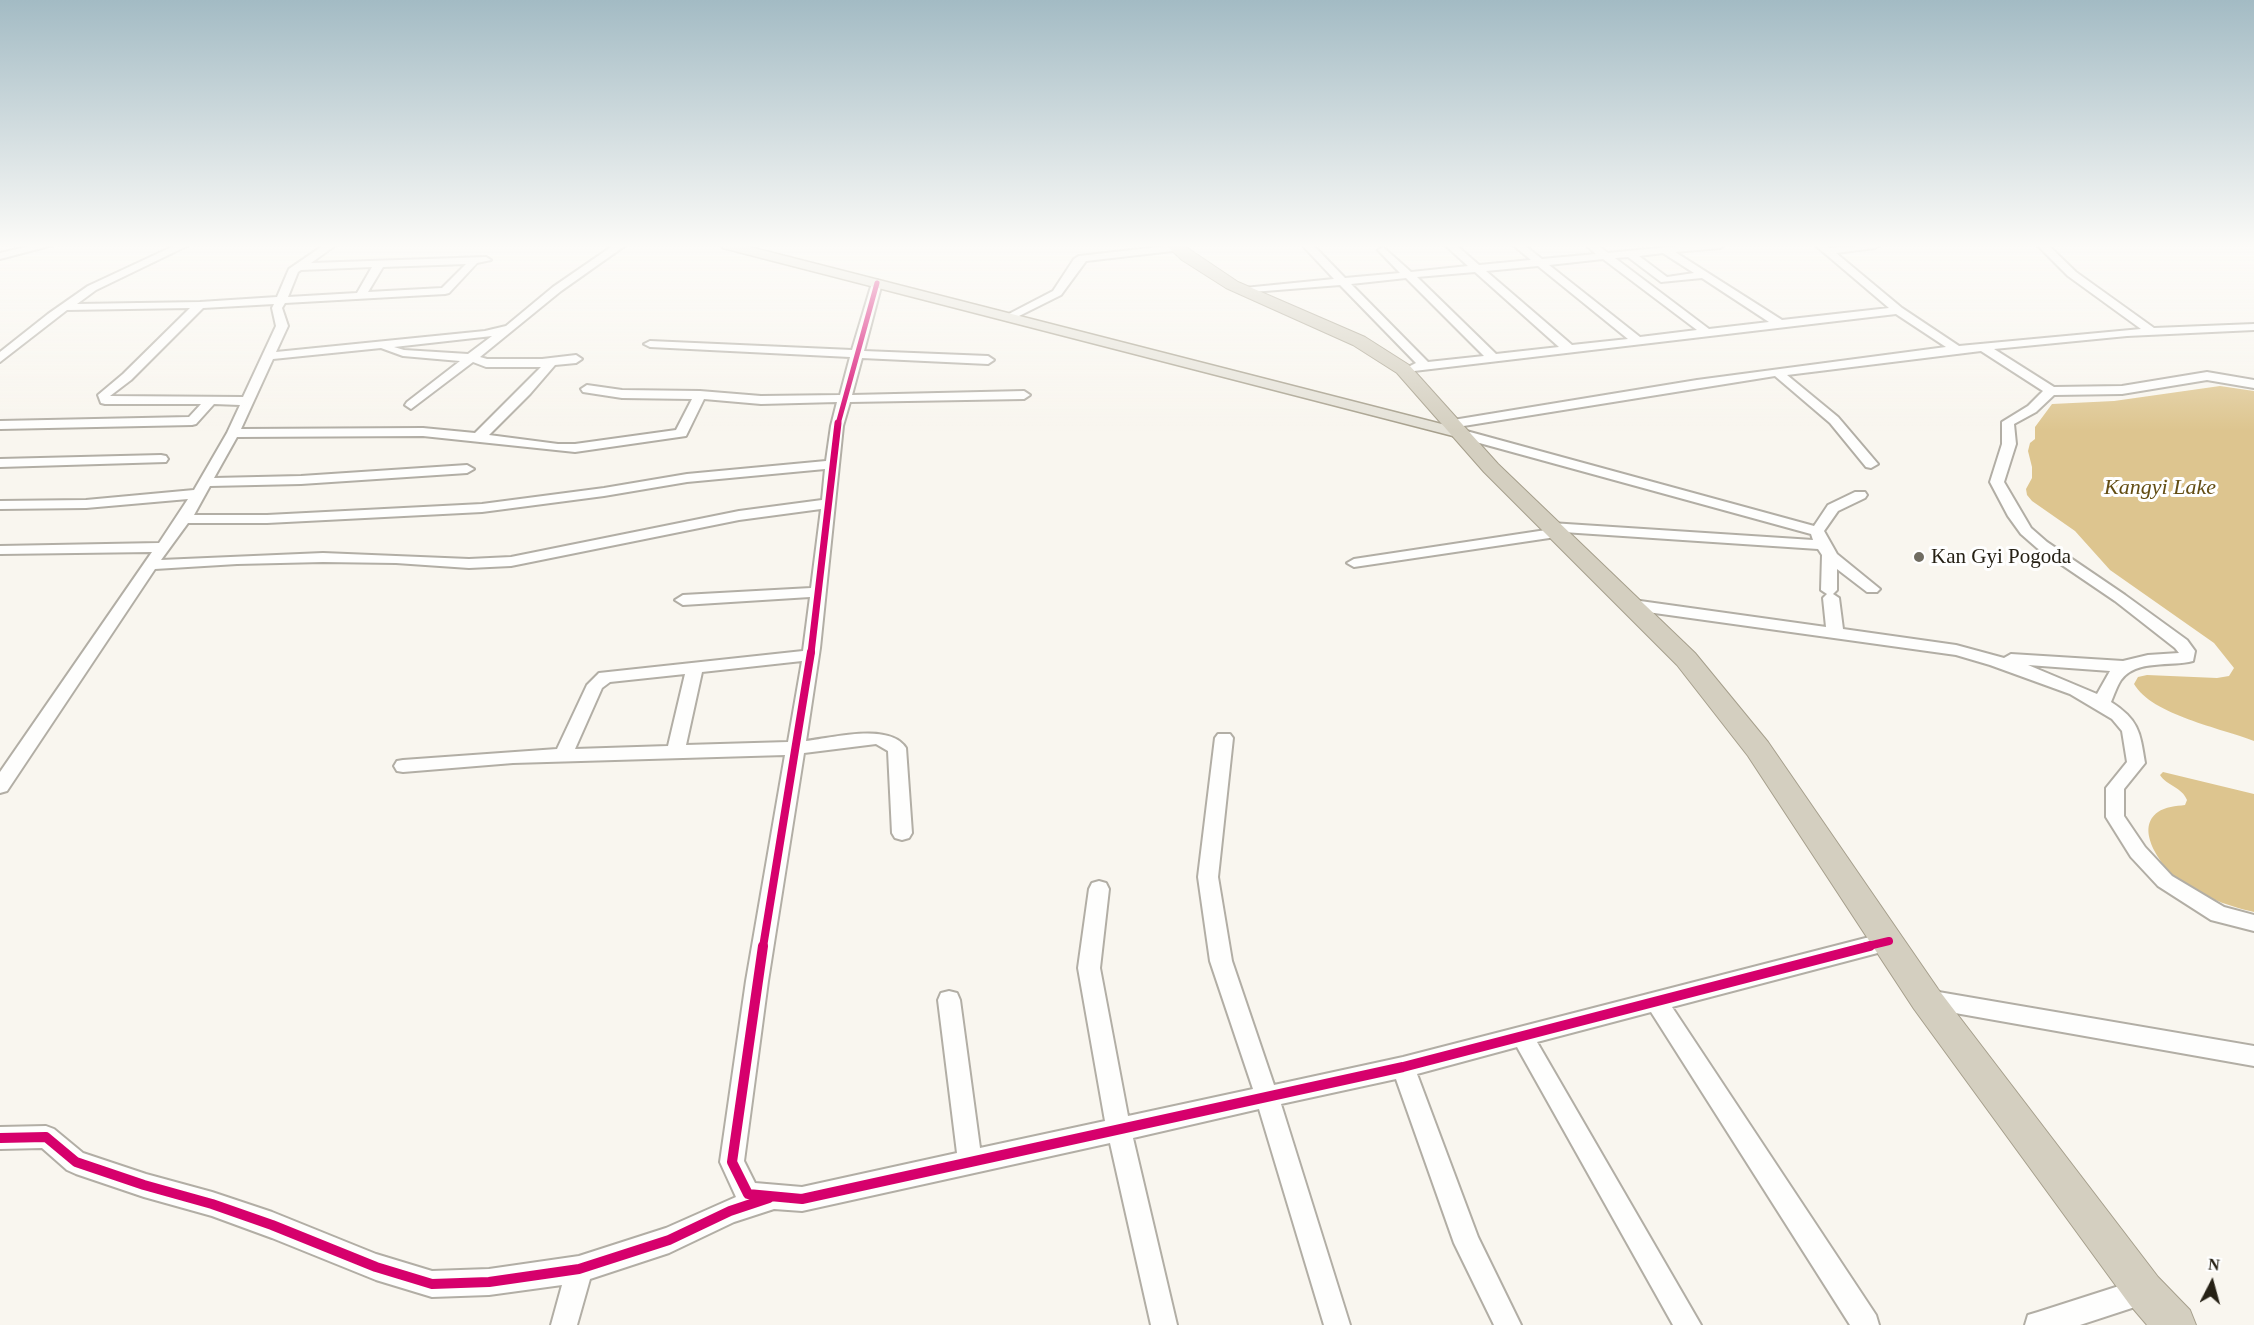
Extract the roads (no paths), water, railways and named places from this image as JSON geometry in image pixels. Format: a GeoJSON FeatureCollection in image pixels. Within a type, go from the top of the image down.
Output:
{"type":"FeatureCollection","features":[{"type":"Feature","properties":{"kind":"highway"},"geometry":{"type":"LineString","coordinates":[[1280,307],[1414,368],[1450,423],[1553,530],[1633,605],[1686,659],[1758,749],[1926,999],[2057,1178],[2144,1291],[2175,1325]]}},
{"type":"Feature","properties":{"kind":"main road"},"geometry":{"type":"LineString","coordinates":[[970,307],[1412,419],[1450,423]]}},
{"type":"Feature","properties":{"kind":"main road"},"geometry":{"type":"LineString","coordinates":[[1412,419],[1450,423]]}},
{"type":"Feature","properties":{"kind":"street"},"geometry":{"type":"LineString","coordinates":[[0,358],[64,307],[75,307]]}},
{"type":"Feature","properties":{"kind":"street"},"geometry":{"type":"LineString","coordinates":[[198,307],[104,395],[105,400],[210,402],[247,400]]}},
{"type":"Feature","properties":{"kind":"street"},"geometry":{"type":"LineString","coordinates":[[0,786],[150,565],[184,519],[233,433],[282,326],[278,307]]}},
{"type":"Feature","properties":{"kind":"street"},"geometry":{"type":"LineString","coordinates":[[411,405],[536,307]]}},
{"type":"Feature","properties":{"kind":"street"},"geometry":{"type":"LineString","coordinates":[[871,307],[837,426],[811,655],[757,981],[732,1162],[748,1194],[802,1199],[1119,1131],[1403,1067],[1889,941]]}},
{"type":"Feature","properties":{"kind":"street"},"geometry":{"type":"LineString","coordinates":[[1009,317],[1029,307]]}},
{"type":"Feature","properties":{"kind":"street"},"geometry":{"type":"LineString","coordinates":[[1364,307],[1414,368],[1898,310]]}},
{"type":"Feature","properties":{"kind":"street"},"geometry":{"type":"LineString","coordinates":[[1440,307],[1493,358]]}},
{"type":"Feature","properties":{"kind":"street"},"geometry":{"type":"LineString","coordinates":[[1521,307],[1569,349]]}},
{"type":"Feature","properties":{"kind":"street"},"geometry":{"type":"LineString","coordinates":[[1596,307],[1638,341]]}},
{"type":"Feature","properties":{"kind":"street"},"geometry":{"type":"LineString","coordinates":[[1673,307],[1707,333]]}},
{"type":"Feature","properties":{"kind":"street"},"geometry":{"type":"LineString","coordinates":[[1753,307],[1780,324]]}},
{"type":"Feature","properties":{"kind":"street"},"geometry":{"type":"LineString","coordinates":[[1894,307],[1957,350]]}},
{"type":"Feature","properties":{"kind":"street"},"geometry":{"type":"LineString","coordinates":[[2118,307],[2153,332]]}},
{"type":"Feature","properties":{"kind":"street"},"geometry":{"type":"LineString","coordinates":[[268,356],[485,334],[510,328]]}},
{"type":"Feature","properties":{"kind":"street"},"geometry":{"type":"LineString","coordinates":[[1450,423],[1614,396],[1957,350],[2153,332],[2250,329]]}},
{"type":"Feature","properties":{"kind":"street"},"geometry":{"type":"LineString","coordinates":[[650,344],[988,360]]}},
{"type":"Feature","properties":{"kind":"street"},"geometry":{"type":"LineString","coordinates":[[377,345],[403,353],[473,358],[486,363],[551,362],[576,359]]}},
{"type":"Feature","properties":{"kind":"street"},"geometry":{"type":"LineString","coordinates":[[1983,347],[2051,392],[2122,390],[2207,376],[2254,384]]}},
{"type":"Feature","properties":{"kind":"street"},"geometry":{"type":"LineString","coordinates":[[479,437],[526,391],[551,362]]}},
{"type":"Feature","properties":{"kind":"street"},"geometry":{"type":"LineString","coordinates":[[1779,374],[1834,420],[1871,464]]}},
{"type":"Feature","properties":{"kind":"street"},"geometry":{"type":"LineString","coordinates":[[587,389],[665,396],[700,395],[761,400],[1024,395]]}},
{"type":"Feature","properties":{"kind":"street"},"geometry":{"type":"LineString","coordinates":[[2051,392],[2032,409],[2008,422],[2008,444],[1997,482],[2015,516],[2026,531],[2042,545],[2120,598],[2181,644],[2187,654],[2187,657],[2145,661],[2127,667],[2116,674],[2102,702]]}},
{"type":"Feature","properties":{"kind":"street"},"geometry":{"type":"LineString","coordinates":[[233,433],[423,432],[575,448],[678,434],[683,431],[700,395]]}},
{"type":"Feature","properties":{"kind":"street"},"geometry":{"type":"LineString","coordinates":[[0,425],[192,421],[210,402]]}},
{"type":"Feature","properties":{"kind":"street"},"geometry":{"type":"LineString","coordinates":[[1450,423],[1822,544],[1872,589]]}},
{"type":"Feature","properties":{"kind":"street"},"geometry":{"type":"LineString","coordinates":[[0,463],[161,459]]}},
{"type":"Feature","properties":{"kind":"street"},"geometry":{"type":"LineString","coordinates":[[184,519],[267,519],[482,508],[604,492],[687,478],[833,464]]}},
{"type":"Feature","properties":{"kind":"street"},"geometry":{"type":"LineString","coordinates":[[0,505],[86,504],[201,488],[467,469]]}},
{"type":"Feature","properties":{"kind":"street"},"geometry":{"type":"LineString","coordinates":[[1835,633],[1822,544],[1833,507],[1860,495]]}},
{"type":"Feature","properties":{"kind":"street"},"geometry":{"type":"LineString","coordinates":[[150,565],[288,557],[381,558],[462,564],[499,563],[545,558],[586,547],[787,507],[828,504]]}},
{"type":"Feature","properties":{"kind":"street"},"geometry":{"type":"LineString","coordinates":[[1354,563],[1553,530],[1822,544]]}},
{"type":"Feature","properties":{"kind":"street"},"geometry":{"type":"LineString","coordinates":[[0,550],[163,547]]}},
{"type":"Feature","properties":{"kind":"street"},"geometry":{"type":"LineString","coordinates":[[683,600],[819,592]]}},
{"type":"Feature","properties":{"kind":"street"},"geometry":{"type":"LineString","coordinates":[[1633,605],[1992,657],[2127,667]]}},
{"type":"Feature","properties":{"kind":"street"},"geometry":{"type":"LineString","coordinates":[[563,755],[595,685],[605,677],[811,655]]}},
{"type":"Feature","properties":{"kind":"street"},"geometry":{"type":"LineString","coordinates":[[1992,657],[2102,702],[2129,727],[2136,763],[2115,788],[2115,817],[2138,852],[2165,881],[2218,914],[2254,923]]}},
{"type":"Feature","properties":{"kind":"street"},"geometry":{"type":"LineString","coordinates":[[676,752],[695,667]]}},
{"type":"Feature","properties":{"kind":"street"},"geometry":{"type":"LineString","coordinates":[[403,766],[563,755],[795,748],[879,738],[897,748],[902,833]]}},
{"type":"Feature","properties":{"kind":"street"},"geometry":{"type":"LineString","coordinates":[[1224,738],[1208,877],[1221,961],[1267,1097],[1337,1325]]}},
{"type":"Feature","properties":{"kind":"street"},"geometry":{"type":"LineString","coordinates":[[1100,889],[1091,939],[1089,968],[1119,1131],[1164,1325]]}},
{"type":"Feature","properties":{"kind":"street"},"geometry":{"type":"LineString","coordinates":[[1926,999],[2254,1056]]}},
{"type":"Feature","properties":{"kind":"street"},"geometry":{"type":"LineString","coordinates":[[949,1000],[970,1163]]}},
{"type":"Feature","properties":{"kind":"street"},"geometry":{"type":"LineString","coordinates":[[1656,1001],[1866,1325]]}},
{"type":"Feature","properties":{"kind":"street"},"geometry":{"type":"LineString","coordinates":[[1522,1036],[1688,1325]]}},
{"type":"Feature","properties":{"kind":"street"},"geometry":{"type":"LineString","coordinates":[[1403,1067],[1467,1243],[1508,1325]]}},
{"type":"Feature","properties":{"kind":"street"},"geometry":{"type":"LineString","coordinates":[[0,1138],[46,1137],[76,1162],[232,1211],[376,1267],[432,1284],[489,1282],[579,1269],[669,1240],[730,1211],[774,1197]]}},
{"type":"Feature","properties":{"kind":"street"},"geometry":{"type":"LineString","coordinates":[[564,1325],[579,1269]]}},
{"type":"Feature","properties":{"kind":"street"},"geometry":{"type":"LineString","coordinates":[[2038,1325],[2144,1291]]}},
{"type":"Feature","properties":{"kind":"water","name":"Kangyi Lake"},"geometry":{"type":"Polygon","coordinates":[[[2220,386],[2254,391],[2254,741],[2171,712],[2143,695],[2134,684],[2138,677],[2147,675],[2217,678],[2229,676],[2234,668],[2214,643],[2110,570],[2075,531],[2032,501],[2026,489],[2032,478],[2028,451],[2030,443],[2035,439],[2035,427],[2052,404],[2114,401],[2220,386]]]}},
{"type":"Feature","properties":{"kind":"water"},"geometry":{"type":"Polygon","coordinates":[[[2163,772],[2254,794],[2254,912],[2222,903],[2191,888],[2173,875],[2156,854],[2149,836],[2151,819],[2164,809],[2185,805],[2187,800],[2182,792],[2163,779],[2160,775],[2163,772]]]}},
{"type":"Feature","properties":{"kind":"place","name":"Kan Gyi Pogoda"},"geometry":{"type":"Point","coordinates":[1919,557]}}]}
